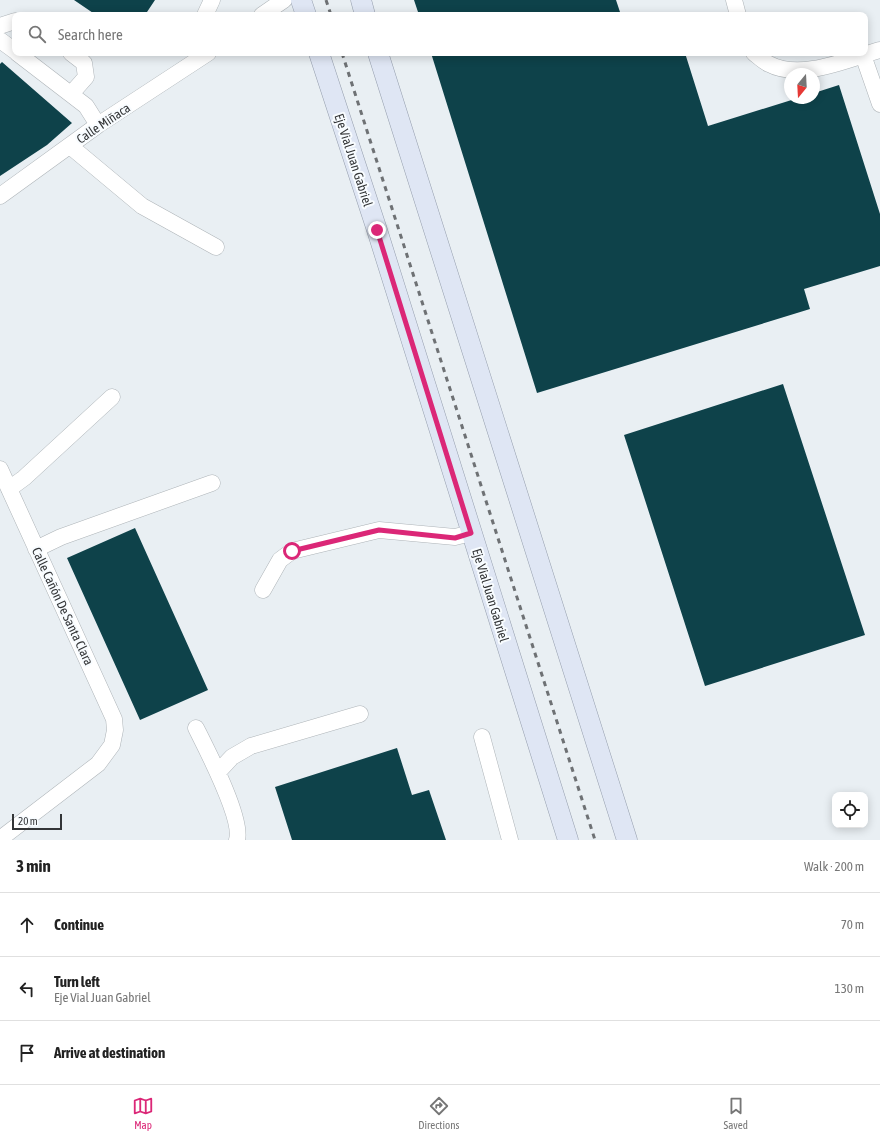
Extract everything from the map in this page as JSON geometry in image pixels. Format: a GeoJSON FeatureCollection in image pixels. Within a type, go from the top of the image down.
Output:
{"type":"FeatureCollection","features":[{"type":"Feature","properties":{"kind":"main road"},"geometry":{"type":"LineString","coordinates":[[301,0],[305,12]]}},
{"type":"Feature","properties":{"kind":"main road"},"geometry":{"type":"LineString","coordinates":[[361,0],[364,12]]}},
{"type":"Feature","properties":{"kind":"main road","name":"Eje Vial Juan Gabriel"},"geometry":{"type":"LineString","coordinates":[[319,56],[380,238],[568,840]]}},
{"type":"Feature","properties":{"kind":"main road"},"geometry":{"type":"LineString","coordinates":[[379,56],[627,840]]}},
{"type":"Feature","properties":{"kind":"street"},"geometry":{"type":"LineString","coordinates":[[206,12],[212,0]]}},
{"type":"Feature","properties":{"kind":"street"},"geometry":{"type":"LineString","coordinates":[[266,12],[284,0]]}},
{"type":"Feature","properties":{"kind":"street"},"geometry":{"type":"LineString","coordinates":[[734,0],[737,12]]}},
{"type":"Feature","properties":{"kind":"street"},"geometry":{"type":"LineString","coordinates":[[0,26],[12,22]]}},
{"type":"Feature","properties":{"kind":"street"},"geometry":{"type":"LineString","coordinates":[[0,40],[12,49]]}},
{"type":"Feature","properties":{"kind":"street"},"geometry":{"type":"LineString","coordinates":[[868,54],[880,50]]}},
{"type":"Feature","properties":{"kind":"street"},"geometry":{"type":"LineString","coordinates":[[21,56],[86,106],[98,126]]}},
{"type":"Feature","properties":{"kind":"street"},"geometry":{"type":"LineString","coordinates":[[71,94],[86,77],[84,63],[75,56]]}},
{"type":"Feature","properties":{"kind":"street","name":"Calle Miñaca"},"geometry":{"type":"LineString","coordinates":[[0,196],[98,126],[203,56]]}},
{"type":"Feature","properties":{"kind":"street"},"geometry":{"type":"LineString","coordinates":[[758,56],[769,64],[791,70],[813,70],[860,56]]}},
{"type":"Feature","properties":{"kind":"street"},"geometry":{"type":"LineString","coordinates":[[863,56],[880,104]]}},
{"type":"Feature","properties":{"kind":"street"},"geometry":{"type":"LineString","coordinates":[[70,146],[142,206],[216,247]]}},
{"type":"Feature","properties":{"kind":"street"},"geometry":{"type":"LineString","coordinates":[[9,489],[24,478],[112,397]]}},
{"type":"Feature","properties":{"kind":"street","name":"Calle Cañón De Santa Clara"},"geometry":{"type":"LineString","coordinates":[[0,469],[114,719],[115,730],[112,746],[98,764],[0,839]]}},
{"type":"Feature","properties":{"kind":"street"},"geometry":{"type":"LineString","coordinates":[[36,548],[61,537],[212,483]]}},
{"type":"Feature","properties":{"kind":"street"},"geometry":{"type":"LineString","coordinates":[[263,590],[280,560],[292,551],[379,530],[455,538],[471,533]]}},
{"type":"Feature","properties":{"kind":"street"},"geometry":{"type":"LineString","coordinates":[[218,772],[232,757],[251,746],[360,714]]}},
{"type":"Feature","properties":{"kind":"street"},"geometry":{"type":"LineString","coordinates":[[196,728],[218,772],[230,802],[238,834],[237,840]]}},
{"type":"Feature","properties":{"kind":"street"},"geometry":{"type":"LineString","coordinates":[[482,737],[510,840]]}},
{"type":"Feature","properties":{"kind":"building"},"geometry":{"type":"Polygon","coordinates":[[[74,0],[155,0],[147,12],[92,12],[74,0]]]}},
{"type":"Feature","properties":{"kind":"building"},"geometry":{"type":"Polygon","coordinates":[[[414,0],[616,0],[620,12],[418,12],[414,0]]]}},
{"type":"Feature","properties":{"kind":"building"},"geometry":{"type":"Polygon","coordinates":[[[432,56],[686,56],[708,126],[784,102],[784,104],[820,104],[820,91],[839,85],[880,214],[880,266],[804,289],[810,309],[537,393],[432,56]]]}},
{"type":"Feature","properties":{"kind":"building"},"geometry":{"type":"Polygon","coordinates":[[[2,62],[72,123],[47,145],[0,176],[0,64],[2,62]]]}},
{"type":"Feature","properties":{"kind":"building"},"geometry":{"type":"Polygon","coordinates":[[[783,384],[865,635],[705,686],[624,435],[783,384]]]}},
{"type":"Feature","properties":{"kind":"building"},"geometry":{"type":"Polygon","coordinates":[[[135,528],[208,690],[140,720],[67,558],[135,528]]]}},
{"type":"Feature","properties":{"kind":"building"},"geometry":{"type":"Polygon","coordinates":[[[397,748],[412,795],[429,790],[446,840],[292,840],[275,787],[397,748]]]}},
{"type":"Feature","properties":{"kind":"railway"},"geometry":{"type":"LineString","coordinates":[[326,0],[330,12]]}},
{"type":"Feature","properties":{"kind":"railway"},"geometry":{"type":"LineString","coordinates":[[343,56],[595,840]]}},
{"type":"Feature","properties":{"kind":"route"},"geometry":{"type":"LineString","coordinates":[[292,551],[379,530],[455,538],[471,533],[377,230]]}}]}
